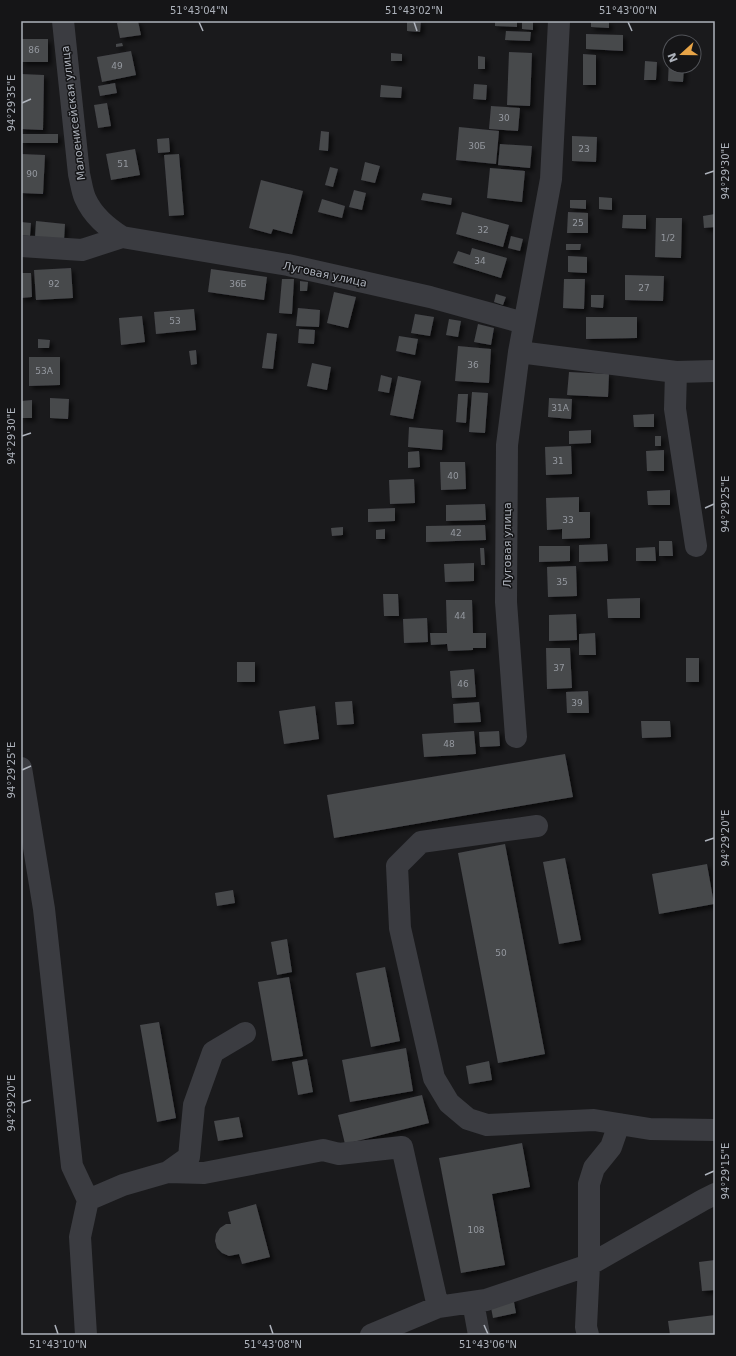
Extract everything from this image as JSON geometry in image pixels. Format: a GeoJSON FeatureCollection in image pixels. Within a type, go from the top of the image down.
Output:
{"type":"FeatureCollection","features":[{"type":"Feature","properties":{"kind":"street","name":"Малоенисейская улица"},"geometry":{"type":"LineString","coordinates":[[63,21],[79,174],[85,199],[96,216],[108,228],[122,237]]}},
{"type":"Feature","properties":{"kind":"street","name":"Луговая улица"},"geometry":{"type":"LineString","coordinates":[[516,737],[506,602],[507,445],[519,352],[551,179],[558,21]]}},
{"type":"Feature","properties":{"kind":"street"},"geometry":{"type":"LineString","coordinates":[[21,246],[82,250],[122,237]]}},
{"type":"Feature","properties":{"kind":"street","name":"Луговая улица"},"geometry":{"type":"LineString","coordinates":[[122,237],[288,265],[430,297],[524,323]]}},
{"type":"Feature","properties":{"kind":"street"},"geometry":{"type":"LineString","coordinates":[[519,352],[676,372],[715,371]]}},
{"type":"Feature","properties":{"kind":"street"},"geometry":{"type":"LineString","coordinates":[[676,372],[675,409],[696,546]]}},
{"type":"Feature","properties":{"kind":"street"},"geometry":{"type":"LineString","coordinates":[[21,768],[44,909],[72,1166],[88,1200],[80,1237],[86,1335]]}},
{"type":"Feature","properties":{"kind":"street"},"geometry":{"type":"LineString","coordinates":[[538,826],[421,842],[397,866],[400,928],[434,1078],[449,1103],[468,1119],[487,1125],[594,1120],[650,1129],[715,1130]]}},
{"type":"Feature","properties":{"kind":"street"},"geometry":{"type":"LineString","coordinates":[[168,1172],[189,1157],[194,1105],[213,1052],[245,1033]]}},
{"type":"Feature","properties":{"kind":"street"},"geometry":{"type":"LineString","coordinates":[[588,1335],[586,1327],[589,1265],[589,1184],[594,1168],[611,1147],[619,1124]]}},
{"type":"Feature","properties":{"kind":"street"},"geometry":{"type":"LineString","coordinates":[[88,1200],[123,1185],[168,1172],[204,1173],[323,1150],[339,1154],[402,1147],[438,1307]]}},
{"type":"Feature","properties":{"kind":"street"},"geometry":{"type":"LineString","coordinates":[[371,1335],[438,1307],[486,1300],[589,1265],[715,1194]]}},
{"type":"Feature","properties":{"kind":"street"},"geometry":{"type":"LineString","coordinates":[[473,1302],[480,1335]]}},
{"type":"Feature","properties":{"kind":"building"},"geometry":{"type":"Polygon","coordinates":[[[138,21],[141,35],[120,38],[117,23],[138,21]]]}},
{"type":"Feature","properties":{"kind":"building"},"geometry":{"type":"Polygon","coordinates":[[[407,21],[421,21],[420,32],[407,31],[407,21]]]}},
{"type":"Feature","properties":{"kind":"building"},"geometry":{"type":"Polygon","coordinates":[[[495,21],[517,21],[517,27],[495,26],[495,21]]]}},
{"type":"Feature","properties":{"kind":"building"},"geometry":{"type":"Polygon","coordinates":[[[522,21],[533,21],[533,30],[522,29],[522,21]]]}},
{"type":"Feature","properties":{"kind":"building"},"geometry":{"type":"Polygon","coordinates":[[[591,21],[609,21],[609,28],[591,27],[591,21]]]}},
{"type":"Feature","properties":{"kind":"building"},"geometry":{"type":"Polygon","coordinates":[[[506,31],[531,32],[530,41],[505,40],[506,31]]]}},
{"type":"Feature","properties":{"kind":"building"},"geometry":{"type":"Polygon","coordinates":[[[586,34],[623,35],[623,51],[586,49],[586,34]]]}},
{"type":"Feature","properties":{"kind":"building"},"geometry":{"type":"Polygon","coordinates":[[[21,39],[48,39],[48,62],[21,62],[21,39]]]}},
{"type":"Feature","properties":{"kind":"building"},"geometry":{"type":"Polygon","coordinates":[[[122,43],[123,46],[116,47],[116,44],[122,43]]]}},
{"type":"Feature","properties":{"kind":"building"},"geometry":{"type":"Polygon","coordinates":[[[131,51],[136,75],[102,82],[97,57],[131,51]]]}},
{"type":"Feature","properties":{"kind":"building"},"geometry":{"type":"Polygon","coordinates":[[[509,52],[532,53],[530,106],[507,105],[509,52]]]}},
{"type":"Feature","properties":{"kind":"building"},"geometry":{"type":"Polygon","coordinates":[[[391,53],[402,54],[402,61],[391,61],[391,53]]]}},
{"type":"Feature","properties":{"kind":"building"},"geometry":{"type":"Polygon","coordinates":[[[583,54],[596,55],[596,85],[583,85],[583,54]]]}},
{"type":"Feature","properties":{"kind":"building"},"geometry":{"type":"Polygon","coordinates":[[[478,56],[485,57],[485,69],[478,69],[478,56]]]}},
{"type":"Feature","properties":{"kind":"building"},"geometry":{"type":"Polygon","coordinates":[[[645,61],[657,62],[656,80],[644,80],[645,61]]]}},
{"type":"Feature","properties":{"kind":"building"},"geometry":{"type":"Polygon","coordinates":[[[21,74],[44,75],[43,130],[21,129],[21,74]]]}},
{"type":"Feature","properties":{"kind":"building"},"geometry":{"type":"Polygon","coordinates":[[[668,74],[684,74],[683,82],[668,81],[668,74]]]}},
{"type":"Feature","properties":{"kind":"building"},"geometry":{"type":"Polygon","coordinates":[[[115,83],[117,93],[100,96],[98,86],[115,83]]]}},
{"type":"Feature","properties":{"kind":"building"},"geometry":{"type":"Polygon","coordinates":[[[474,84],[487,85],[486,100],[473,99],[474,84]]]}},
{"type":"Feature","properties":{"kind":"building"},"geometry":{"type":"Polygon","coordinates":[[[381,85],[402,87],[401,98],[380,97],[381,85]]]}},
{"type":"Feature","properties":{"kind":"building"},"geometry":{"type":"Polygon","coordinates":[[[107,103],[111,126],[98,128],[94,105],[107,103]]]}},
{"type":"Feature","properties":{"kind":"building"},"geometry":{"type":"Polygon","coordinates":[[[491,106],[520,108],[518,131],[489,129],[491,106]]]}},
{"type":"Feature","properties":{"kind":"building"},"geometry":{"type":"Polygon","coordinates":[[[459,127],[499,131],[496,164],[456,160],[459,127]]]}},
{"type":"Feature","properties":{"kind":"building"},"geometry":{"type":"Polygon","coordinates":[[[321,131],[329,132],[328,151],[319,150],[321,131]]]}},
{"type":"Feature","properties":{"kind":"building"},"geometry":{"type":"Polygon","coordinates":[[[21,134],[58,134],[58,143],[21,143],[21,134]]]}},
{"type":"Feature","properties":{"kind":"building"},"geometry":{"type":"Polygon","coordinates":[[[572,136],[597,137],[596,162],[572,161],[572,136]]]}},
{"type":"Feature","properties":{"kind":"building"},"geometry":{"type":"Polygon","coordinates":[[[169,138],[170,152],[158,153],[157,139],[169,138]]]}},
{"type":"Feature","properties":{"kind":"building"},"geometry":{"type":"Polygon","coordinates":[[[500,144],[532,146],[530,168],[498,165],[500,144]]]}},
{"type":"Feature","properties":{"kind":"building"},"geometry":{"type":"Polygon","coordinates":[[[135,149],[140,175],[111,180],[106,154],[135,149]]]}},
{"type":"Feature","properties":{"kind":"building"},"geometry":{"type":"Polygon","coordinates":[[[21,154],[45,155],[43,194],[21,193],[21,154]]]}},
{"type":"Feature","properties":{"kind":"building"},"geometry":{"type":"Polygon","coordinates":[[[179,154],[184,215],[169,216],[164,155],[179,154]]]}},
{"type":"Feature","properties":{"kind":"building"},"geometry":{"type":"Polygon","coordinates":[[[365,162],[380,166],[375,183],[361,180],[365,162]]]}},
{"type":"Feature","properties":{"kind":"building"},"geometry":{"type":"Polygon","coordinates":[[[330,167],[338,169],[333,187],[325,185],[330,167]]]}},
{"type":"Feature","properties":{"kind":"building"},"geometry":{"type":"Polygon","coordinates":[[[490,168],[525,171],[522,202],[487,198],[490,168]]]}},
{"type":"Feature","properties":{"kind":"building"},"geometry":{"type":"Polygon","coordinates":[[[261,180],[303,191],[292,234],[273,229],[271,234],[249,228],[261,180]]]}},
{"type":"Feature","properties":{"kind":"building"},"geometry":{"type":"Polygon","coordinates":[[[354,190],[366,193],[362,210],[349,207],[354,190]]]}},
{"type":"Feature","properties":{"kind":"building"},"geometry":{"type":"Polygon","coordinates":[[[423,193],[452,198],[451,205],[421,200],[423,193]]]}},
{"type":"Feature","properties":{"kind":"building"},"geometry":{"type":"Polygon","coordinates":[[[599,197],[612,198],[612,210],[599,209],[599,197]]]}},
{"type":"Feature","properties":{"kind":"building"},"geometry":{"type":"Polygon","coordinates":[[[322,199],[345,206],[342,218],[318,212],[322,199]]]}},
{"type":"Feature","properties":{"kind":"building"},"geometry":{"type":"Polygon","coordinates":[[[570,200],[586,200],[586,209],[570,208],[570,200]]]}},
{"type":"Feature","properties":{"kind":"building"},"geometry":{"type":"Polygon","coordinates":[[[462,212],[509,225],[503,247],[456,234],[462,212]]]}},
{"type":"Feature","properties":{"kind":"building"},"geometry":{"type":"Polygon","coordinates":[[[568,212],[588,213],[588,233],[567,233],[568,212]]]}},
{"type":"Feature","properties":{"kind":"building"},"geometry":{"type":"Polygon","coordinates":[[[715,214],[715,227],[704,228],[703,216],[715,214]]]}},
{"type":"Feature","properties":{"kind":"building"},"geometry":{"type":"Polygon","coordinates":[[[623,215],[646,215],[646,229],[622,228],[623,215]]]}},
{"type":"Feature","properties":{"kind":"building"},"geometry":{"type":"Polygon","coordinates":[[[656,218],[682,218],[681,258],[655,257],[656,218]]]}},
{"type":"Feature","properties":{"kind":"building"},"geometry":{"type":"Polygon","coordinates":[[[36,221],[65,224],[64,240],[35,237],[36,221]]]}},
{"type":"Feature","properties":{"kind":"building"},"geometry":{"type":"Polygon","coordinates":[[[21,222],[31,223],[30,236],[21,235],[21,222]]]}},
{"type":"Feature","properties":{"kind":"building"},"geometry":{"type":"Polygon","coordinates":[[[511,236],[523,239],[520,251],[508,248],[511,236]]]}},
{"type":"Feature","properties":{"kind":"building"},"geometry":{"type":"Polygon","coordinates":[[[566,244],[581,244],[580,250],[566,250],[566,244]]]}},
{"type":"Feature","properties":{"kind":"building"},"geometry":{"type":"Polygon","coordinates":[[[472,248],[507,258],[501,278],[453,263],[458,251],[470,255],[472,248]]]}},
{"type":"Feature","properties":{"kind":"building"},"geometry":{"type":"Polygon","coordinates":[[[568,256],[587,257],[587,273],[568,272],[568,256]]]}},
{"type":"Feature","properties":{"kind":"building"},"geometry":{"type":"Polygon","coordinates":[[[71,268],[73,298],[36,300],[34,270],[71,268]]]}},
{"type":"Feature","properties":{"kind":"building"},"geometry":{"type":"Polygon","coordinates":[[[211,269],[267,277],[264,300],[208,292],[211,269]]]}},
{"type":"Feature","properties":{"kind":"building"},"geometry":{"type":"Polygon","coordinates":[[[21,273],[31,273],[32,297],[21,298],[21,273]]]}},
{"type":"Feature","properties":{"kind":"building"},"geometry":{"type":"Polygon","coordinates":[[[625,275],[664,276],[663,301],[625,300],[625,275]]]}},
{"type":"Feature","properties":{"kind":"building"},"geometry":{"type":"Polygon","coordinates":[[[282,279],[294,279],[292,314],[279,313],[282,279]]]}},
{"type":"Feature","properties":{"kind":"building"},"geometry":{"type":"Polygon","coordinates":[[[564,279],[585,279],[584,309],[563,308],[564,279]]]}},
{"type":"Feature","properties":{"kind":"building"},"geometry":{"type":"Polygon","coordinates":[[[300,281],[308,282],[307,291],[300,291],[300,281]]]}},
{"type":"Feature","properties":{"kind":"building"},"geometry":{"type":"Polygon","coordinates":[[[334,292],[356,297],[348,328],[327,323],[334,292]]]}},
{"type":"Feature","properties":{"kind":"building"},"geometry":{"type":"Polygon","coordinates":[[[496,294],[506,297],[503,305],[494,302],[496,294]]]}},
{"type":"Feature","properties":{"kind":"building"},"geometry":{"type":"Polygon","coordinates":[[[591,295],[604,295],[603,308],[591,307],[591,295]]]}},
{"type":"Feature","properties":{"kind":"building"},"geometry":{"type":"Polygon","coordinates":[[[298,308],[320,310],[319,327],[296,326],[298,308]]]}},
{"type":"Feature","properties":{"kind":"building"},"geometry":{"type":"Polygon","coordinates":[[[194,309],[196,330],[156,334],[154,312],[194,309]]]}},
{"type":"Feature","properties":{"kind":"building"},"geometry":{"type":"Polygon","coordinates":[[[415,314],[434,317],[430,336],[411,333],[415,314]]]}},
{"type":"Feature","properties":{"kind":"building"},"geometry":{"type":"Polygon","coordinates":[[[142,316],[145,342],[121,345],[119,318],[142,316]]]}},
{"type":"Feature","properties":{"kind":"building"},"geometry":{"type":"Polygon","coordinates":[[[586,317],[637,317],[637,338],[586,339],[586,317]]]}},
{"type":"Feature","properties":{"kind":"building"},"geometry":{"type":"Polygon","coordinates":[[[449,319],[461,321],[458,337],[446,335],[449,319]]]}},
{"type":"Feature","properties":{"kind":"building"},"geometry":{"type":"Polygon","coordinates":[[[478,324],[494,328],[491,345],[474,342],[478,324]]]}},
{"type":"Feature","properties":{"kind":"building"},"geometry":{"type":"Polygon","coordinates":[[[299,329],[315,330],[314,344],[298,343],[299,329]]]}},
{"type":"Feature","properties":{"kind":"building"},"geometry":{"type":"Polygon","coordinates":[[[267,333],[277,334],[273,369],[262,368],[267,333]]]}},
{"type":"Feature","properties":{"kind":"building"},"geometry":{"type":"Polygon","coordinates":[[[399,336],[418,339],[415,355],[396,351],[399,336]]]}},
{"type":"Feature","properties":{"kind":"building"},"geometry":{"type":"Polygon","coordinates":[[[38,339],[50,340],[49,348],[38,348],[38,339]]]}},
{"type":"Feature","properties":{"kind":"building"},"geometry":{"type":"Polygon","coordinates":[[[458,346],[491,349],[489,383],[455,381],[458,346]]]}},
{"type":"Feature","properties":{"kind":"building"},"geometry":{"type":"Polygon","coordinates":[[[196,350],[197,364],[191,365],[189,351],[196,350]]]}},
{"type":"Feature","properties":{"kind":"building"},"geometry":{"type":"Polygon","coordinates":[[[29,357],[60,357],[60,385],[29,386],[29,357]]]}},
{"type":"Feature","properties":{"kind":"building"},"geometry":{"type":"Polygon","coordinates":[[[312,363],[331,367],[327,390],[307,386],[312,363]]]}},
{"type":"Feature","properties":{"kind":"building"},"geometry":{"type":"Polygon","coordinates":[[[569,372],[609,374],[608,397],[567,395],[569,372]]]}},
{"type":"Feature","properties":{"kind":"building"},"geometry":{"type":"Polygon","coordinates":[[[381,375],[392,378],[389,393],[378,391],[381,375]]]}},
{"type":"Feature","properties":{"kind":"building"},"geometry":{"type":"Polygon","coordinates":[[[398,376],[421,381],[413,419],[390,415],[398,376]]]}},
{"type":"Feature","properties":{"kind":"building"},"geometry":{"type":"Polygon","coordinates":[[[472,392],[488,393],[485,433],[469,432],[472,392]]]}},
{"type":"Feature","properties":{"kind":"building"},"geometry":{"type":"Polygon","coordinates":[[[458,394],[468,394],[466,423],[456,422],[458,394]]]}},
{"type":"Feature","properties":{"kind":"building"},"geometry":{"type":"Polygon","coordinates":[[[50,398],[69,399],[68,419],[50,418],[50,398]]]}},
{"type":"Feature","properties":{"kind":"building"},"geometry":{"type":"Polygon","coordinates":[[[549,398],[572,399],[571,419],[548,417],[549,398]]]}},
{"type":"Feature","properties":{"kind":"building"},"geometry":{"type":"Polygon","coordinates":[[[32,400],[32,418],[21,418],[21,401],[32,400]]]}},
{"type":"Feature","properties":{"kind":"building"},"geometry":{"type":"Polygon","coordinates":[[[654,414],[654,427],[634,427],[633,415],[654,414]]]}},
{"type":"Feature","properties":{"kind":"building"},"geometry":{"type":"Polygon","coordinates":[[[409,427],[443,430],[442,450],[408,447],[409,427]]]}},
{"type":"Feature","properties":{"kind":"building"},"geometry":{"type":"Polygon","coordinates":[[[591,430],[591,443],[569,444],[569,431],[591,430]]]}},
{"type":"Feature","properties":{"kind":"building"},"geometry":{"type":"Polygon","coordinates":[[[655,436],[661,436],[661,446],[655,446],[655,436]]]}},
{"type":"Feature","properties":{"kind":"building"},"geometry":{"type":"Polygon","coordinates":[[[571,446],[572,474],[546,475],[545,447],[571,446]]]}},
{"type":"Feature","properties":{"kind":"building"},"geometry":{"type":"Polygon","coordinates":[[[664,450],[664,471],[647,471],[646,451],[664,450]]]}},
{"type":"Feature","properties":{"kind":"building"},"geometry":{"type":"Polygon","coordinates":[[[419,451],[420,467],[408,468],[408,452],[419,451]]]}},
{"type":"Feature","properties":{"kind":"building"},"geometry":{"type":"Polygon","coordinates":[[[440,462],[465,462],[466,489],[441,490],[440,462]]]}},
{"type":"Feature","properties":{"kind":"building"},"geometry":{"type":"Polygon","coordinates":[[[414,479],[415,503],[390,504],[389,480],[414,479]]]}},
{"type":"Feature","properties":{"kind":"building"},"geometry":{"type":"Polygon","coordinates":[[[670,490],[670,505],[648,505],[647,491],[670,490]]]}},
{"type":"Feature","properties":{"kind":"building"},"geometry":{"type":"Polygon","coordinates":[[[579,497],[579,512],[590,512],[590,538],[562,539],[562,529],[547,530],[546,498],[579,497]]]}},
{"type":"Feature","properties":{"kind":"building"},"geometry":{"type":"Polygon","coordinates":[[[485,504],[486,520],[446,521],[446,505],[485,504]]]}},
{"type":"Feature","properties":{"kind":"building"},"geometry":{"type":"Polygon","coordinates":[[[395,508],[395,521],[368,522],[368,509],[395,508]]]}},
{"type":"Feature","properties":{"kind":"building"},"geometry":{"type":"Polygon","coordinates":[[[485,525],[486,540],[426,542],[426,526],[485,525]]]}},
{"type":"Feature","properties":{"kind":"building"},"geometry":{"type":"Polygon","coordinates":[[[343,527],[343,535],[332,536],[331,528],[343,527]]]}},
{"type":"Feature","properties":{"kind":"building"},"geometry":{"type":"Polygon","coordinates":[[[385,529],[385,539],[376,539],[376,530],[385,529]]]}},
{"type":"Feature","properties":{"kind":"building"},"geometry":{"type":"Polygon","coordinates":[[[659,541],[672,541],[673,556],[659,556],[659,541]]]}},
{"type":"Feature","properties":{"kind":"building"},"geometry":{"type":"Polygon","coordinates":[[[607,544],[608,561],[579,562],[579,545],[607,544]]]}},
{"type":"Feature","properties":{"kind":"building"},"geometry":{"type":"Polygon","coordinates":[[[539,546],[570,546],[570,561],[539,562],[539,546]]]}},
{"type":"Feature","properties":{"kind":"building"},"geometry":{"type":"Polygon","coordinates":[[[655,547],[656,561],[636,561],[636,548],[655,547]]]}},
{"type":"Feature","properties":{"kind":"building"},"geometry":{"type":"Polygon","coordinates":[[[480,548],[484,548],[485,565],[481,565],[480,548]]]}},
{"type":"Feature","properties":{"kind":"building"},"geometry":{"type":"Polygon","coordinates":[[[474,563],[474,581],[445,582],[444,564],[474,563]]]}},
{"type":"Feature","properties":{"kind":"building"},"geometry":{"type":"Polygon","coordinates":[[[576,566],[577,596],[548,597],[547,567],[576,566]]]}},
{"type":"Feature","properties":{"kind":"building"},"geometry":{"type":"Polygon","coordinates":[[[383,594],[398,594],[399,616],[384,616],[383,594]]]}},
{"type":"Feature","properties":{"kind":"building"},"geometry":{"type":"Polygon","coordinates":[[[640,598],[640,618],[608,618],[607,599],[640,598]]]}},
{"type":"Feature","properties":{"kind":"building"},"geometry":{"type":"Polygon","coordinates":[[[446,600],[472,600],[473,633],[486,633],[486,648],[448,651],[447,644],[431,645],[430,633],[447,633],[446,600]]]}},
{"type":"Feature","properties":{"kind":"building"},"geometry":{"type":"Polygon","coordinates":[[[576,614],[577,640],[549,641],[549,615],[576,614]]]}},
{"type":"Feature","properties":{"kind":"building"},"geometry":{"type":"Polygon","coordinates":[[[427,618],[428,642],[404,643],[403,619],[427,618]]]}},
{"type":"Feature","properties":{"kind":"building"},"geometry":{"type":"Polygon","coordinates":[[[595,633],[596,655],[579,655],[579,634],[595,633]]]}},
{"type":"Feature","properties":{"kind":"building"},"geometry":{"type":"Polygon","coordinates":[[[546,648],[570,648],[572,688],[547,689],[546,648]]]}},
{"type":"Feature","properties":{"kind":"building"},"geometry":{"type":"Polygon","coordinates":[[[686,658],[699,658],[699,682],[686,682],[686,658]]]}},
{"type":"Feature","properties":{"kind":"building"},"geometry":{"type":"Polygon","coordinates":[[[237,662],[255,662],[255,682],[237,682],[237,662]]]}},
{"type":"Feature","properties":{"kind":"building"},"geometry":{"type":"Polygon","coordinates":[[[474,669],[476,697],[452,698],[450,671],[474,669]]]}},
{"type":"Feature","properties":{"kind":"building"},"geometry":{"type":"Polygon","coordinates":[[[588,691],[589,713],[567,713],[566,692],[588,691]]]}},
{"type":"Feature","properties":{"kind":"building"},"geometry":{"type":"Polygon","coordinates":[[[352,701],[354,724],[337,725],[335,702],[352,701]]]}},
{"type":"Feature","properties":{"kind":"building"},"geometry":{"type":"Polygon","coordinates":[[[479,702],[481,722],[454,723],[453,704],[479,702]]]}},
{"type":"Feature","properties":{"kind":"building"},"geometry":{"type":"Polygon","coordinates":[[[315,706],[319,739],[284,744],[279,711],[315,706]]]}},
{"type":"Feature","properties":{"kind":"building"},"geometry":{"type":"Polygon","coordinates":[[[641,721],[670,721],[671,737],[642,738],[641,721]]]}},
{"type":"Feature","properties":{"kind":"building"},"geometry":{"type":"Polygon","coordinates":[[[474,731],[476,754],[424,757],[422,734],[474,731]]]}},
{"type":"Feature","properties":{"kind":"building"},"geometry":{"type":"Polygon","coordinates":[[[499,731],[500,746],[480,747],[479,732],[499,731]]]}},
{"type":"Feature","properties":{"kind":"building"},"geometry":{"type":"Polygon","coordinates":[[[565,754],[573,797],[334,838],[327,795],[565,754]]]}},
{"type":"Feature","properties":{"kind":"building"},"geometry":{"type":"Polygon","coordinates":[[[505,844],[545,1054],[498,1063],[458,853],[505,844]]]}},
{"type":"Feature","properties":{"kind":"building"},"geometry":{"type":"Polygon","coordinates":[[[565,858],[581,940],[559,944],[543,862],[565,858]]]}},
{"type":"Feature","properties":{"kind":"building"},"geometry":{"type":"Polygon","coordinates":[[[707,864],[714,904],[659,914],[652,874],[707,864]]]}},
{"type":"Feature","properties":{"kind":"building"},"geometry":{"type":"Polygon","coordinates":[[[233,890],[235,903],[217,906],[215,893],[233,890]]]}},
{"type":"Feature","properties":{"kind":"building"},"geometry":{"type":"Polygon","coordinates":[[[287,939],[292,972],[277,975],[271,942],[287,939]]]}},
{"type":"Feature","properties":{"kind":"building"},"geometry":{"type":"Polygon","coordinates":[[[385,967],[400,1041],[371,1047],[356,973],[385,967]]]}},
{"type":"Feature","properties":{"kind":"building"},"geometry":{"type":"Polygon","coordinates":[[[289,977],[303,1056],[272,1061],[258,982],[289,977]]]}},
{"type":"Feature","properties":{"kind":"building"},"geometry":{"type":"Polygon","coordinates":[[[159,1022],[176,1118],[157,1122],[140,1025],[159,1022]]]}},
{"type":"Feature","properties":{"kind":"building"},"geometry":{"type":"Polygon","coordinates":[[[406,1048],[413,1091],[350,1102],[342,1060],[406,1048]]]}},
{"type":"Feature","properties":{"kind":"building"},"geometry":{"type":"Polygon","coordinates":[[[307,1059],[313,1092],[298,1095],[292,1062],[307,1059]]]}},
{"type":"Feature","properties":{"kind":"building"},"geometry":{"type":"Polygon","coordinates":[[[489,1061],[492,1080],[469,1084],[466,1066],[489,1061]]]}},
{"type":"Feature","properties":{"kind":"building"},"geometry":{"type":"Polygon","coordinates":[[[422,1095],[429,1123],[345,1144],[338,1115],[422,1095]]]}},
{"type":"Feature","properties":{"kind":"building"},"geometry":{"type":"Polygon","coordinates":[[[239,1117],[243,1137],[218,1141],[214,1121],[239,1117]]]}},
{"type":"Feature","properties":{"kind":"building"},"geometry":{"type":"Polygon","coordinates":[[[522,1143],[530,1187],[492,1194],[505,1265],[461,1273],[439,1158],[522,1143]]]}},
{"type":"Feature","properties":{"kind":"building"},"geometry":{"type":"Polygon","coordinates":[[[256,1204],[270,1257],[242,1264],[239,1254],[229,1256],[222,1253],[217,1248],[215,1241],[216,1234],[220,1228],[226,1224],[231,1224],[228,1212],[256,1204]]]}},
{"type":"Feature","properties":{"kind":"building"},"geometry":{"type":"Polygon","coordinates":[[[715,1260],[715,1290],[702,1291],[699,1262],[715,1260]]]}},
{"type":"Feature","properties":{"kind":"building"},"geometry":{"type":"Polygon","coordinates":[[[513,1297],[516,1313],[493,1318],[490,1302],[513,1297]]]}},
{"type":"Feature","properties":{"kind":"building"},"geometry":{"type":"Polygon","coordinates":[[[715,1315],[715,1335],[670,1335],[668,1321],[715,1315]]]}}]}
